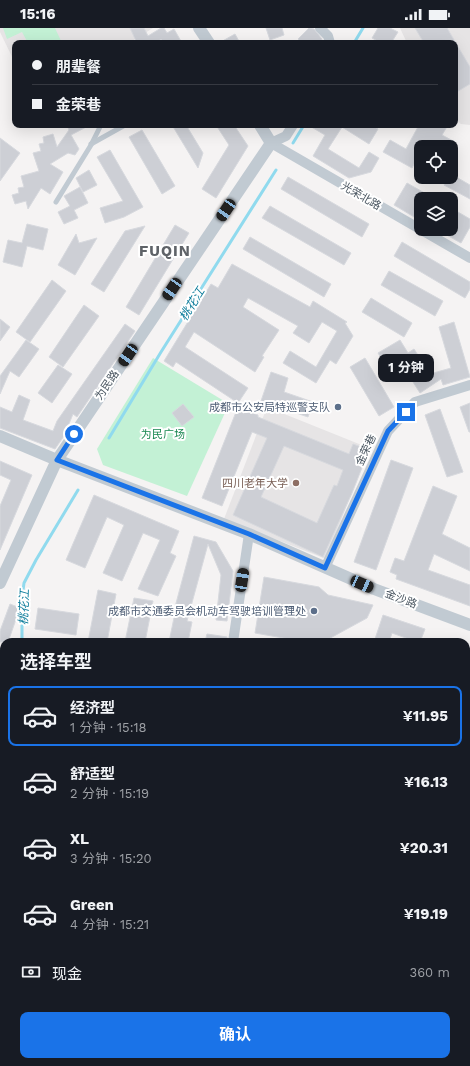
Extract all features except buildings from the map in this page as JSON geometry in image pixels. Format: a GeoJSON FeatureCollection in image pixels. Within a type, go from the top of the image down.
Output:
{"type":"FeatureCollection","features":[{"type":"Feature","properties":{"kind":"street"},"geometry":{"type":"LineString","coordinates":[[199,28],[207,40]]}},
{"type":"Feature","properties":{"kind":"street"},"geometry":{"type":"LineString","coordinates":[[320,28],[328,36],[329,40]]}},
{"type":"Feature","properties":{"kind":"street","name":"光荣北路"},"geometry":{"type":"LineString","coordinates":[[262,128],[271,143],[470,258]]}},
{"type":"Feature","properties":{"kind":"street","name":"为民路"},"geometry":{"type":"LineString","coordinates":[[0,584],[57,460],[271,143],[286,136],[291,128]]}},
{"type":"Feature","properties":{"kind":"street","name":"金荣巷"},"geometry":{"type":"LineString","coordinates":[[325,568],[388,431],[415,402],[470,385]]}},
{"type":"Feature","properties":{"kind":"street","name":"金沙路"},"geometry":{"type":"LineString","coordinates":[[0,436],[57,460],[249,534],[374,589],[470,625]]}},
{"type":"Feature","properties":{"kind":"street"},"geometry":{"type":"LineString","coordinates":[[234,638],[249,534]]}},
{"type":"Feature","properties":{"kind":"lane"},"geometry":{"type":"LineString","coordinates":[[56,202],[99,128]]}},
{"type":"Feature","properties":{"kind":"lane"},"geometry":{"type":"LineString","coordinates":[[91,144],[120,128]]}},
{"type":"Feature","properties":{"kind":"shaded area"},"geometry":{"type":"Polygon","coordinates":[[[0,28],[153,28],[134,40],[12,40],[12,57],[0,32],[0,28]]]}},
{"type":"Feature","properties":{"kind":"shaded area"},"geometry":{"type":"Polygon","coordinates":[[[400,28],[470,28],[470,125],[461,124],[458,122],[458,40],[406,40],[400,28]]]}},
{"type":"Feature","properties":{"kind":"shaded area","name":"四川老年大学"},"geometry":{"type":"Polygon","coordinates":[[[267,407],[369,448],[326,559],[224,519],[267,407]]]}},
{"type":"Feature","properties":{"kind":"green space"},"geometry":{"type":"Polygon","coordinates":[[[3,28],[55,28],[61,40],[26,40],[22,32],[7,39],[3,28]]]}},
{"type":"Feature","properties":{"kind":"green space","name":"为民广场"},"geometry":{"type":"Polygon","coordinates":[[[153,358],[229,404],[187,496],[103,465],[97,449],[153,358]]]}},
{"type":"Feature","properties":{"kind":"waterway","name":"桃花江"},"geometry":{"type":"LineString","coordinates":[[356,40],[363,28]]}},
{"type":"Feature","properties":{"kind":"waterway","name":"桃花江"},"geometry":{"type":"LineString","coordinates":[[293,143],[302,128]]}},
{"type":"Feature","properties":{"kind":"waterway","name":"桃花江"},"geometry":{"type":"LineString","coordinates":[[109,438],[161,352],[276,170]]}},
{"type":"Feature","properties":{"kind":"waterway","name":"桃花江"},"geometry":{"type":"LineString","coordinates":[[22,638],[22,598],[24,583],[78,490]]}},
{"type":"Feature","properties":{"kind":"place","name":"成都市公安局特巡警支队"},"geometry":{"type":"Point","coordinates":[338,407]}},
{"type":"Feature","properties":{"kind":"place","name":"四川老年大学"},"geometry":{"type":"Point","coordinates":[296,483]}},
{"type":"Feature","properties":{"kind":"place","name":"成都市交通委员会机动车驾驶培训管理处"},"geometry":{"type":"Point","coordinates":[314,611]}},
{"type":"Feature","properties":{"kind":"district","name":"FUQIN"},"geometry":{"type":"Point","coordinates":[165,251]}},
{"type":"Feature","properties":{"kind":"route"},"geometry":{"type":"LineString","coordinates":[[74,434],[57,460],[249,534],[325,568],[388,431],[406,412]]}}]}
